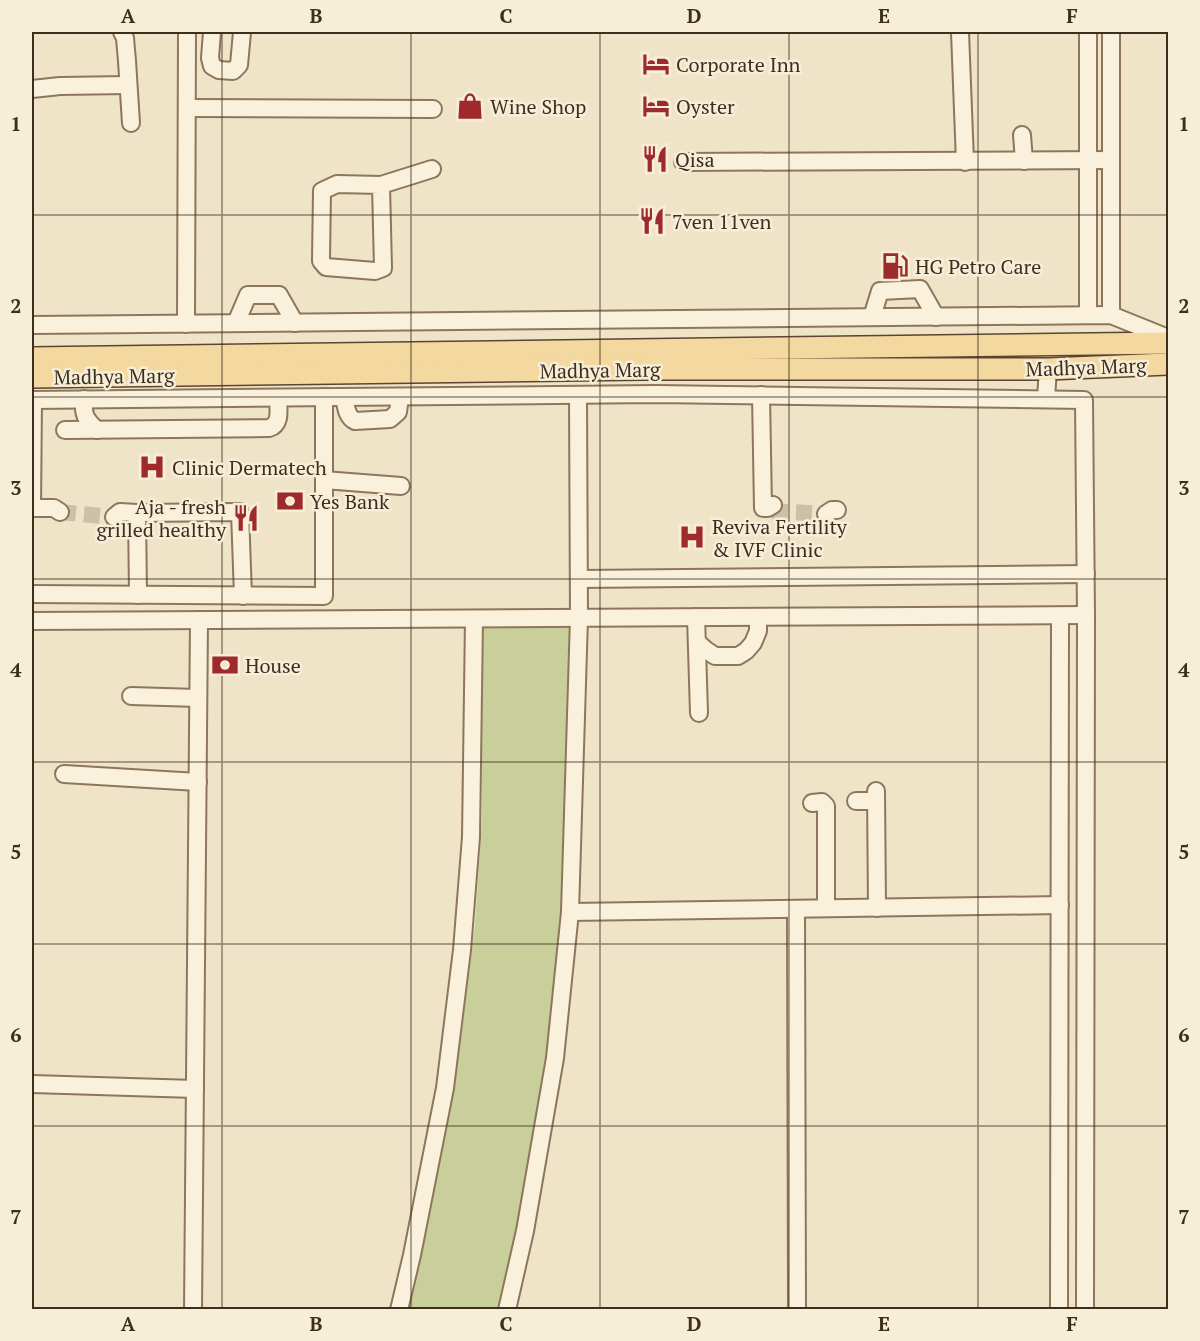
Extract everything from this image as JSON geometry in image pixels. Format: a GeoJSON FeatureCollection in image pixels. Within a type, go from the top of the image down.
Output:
{"type":"FeatureCollection","features":[{"type":"Feature","properties":{"kind":"main road","name":"Madhya Marg"},"geometry":{"type":"LineString","coordinates":[[32,358],[1168,343]]}},
{"type":"Feature","properties":{"kind":"main road","name":"Madhya Marg"},"geometry":{"type":"LineString","coordinates":[[32,377],[645,369],[1048,369],[1168,364]]}},
{"type":"Feature","properties":{"kind":"street"},"geometry":{"type":"LineString","coordinates":[[122,32],[125,38],[131,123]]}},
{"type":"Feature","properties":{"kind":"street"},"geometry":{"type":"LineString","coordinates":[[186,324],[187,32],[212,32],[210,58],[212,66],[219,70],[233,71],[239,65],[242,32]]}},
{"type":"Feature","properties":{"kind":"street"},"geometry":{"type":"LineString","coordinates":[[960,32],[965,162]]}},
{"type":"Feature","properties":{"kind":"street"},"geometry":{"type":"LineString","coordinates":[[1088,32],[1088,315]]}},
{"type":"Feature","properties":{"kind":"street"},"geometry":{"type":"LineString","coordinates":[[1111,32],[1111,315]]}},
{"type":"Feature","properties":{"kind":"street"},"geometry":{"type":"LineString","coordinates":[[32,89],[128,84]]}},
{"type":"Feature","properties":{"kind":"street"},"geometry":{"type":"LineString","coordinates":[[187,108],[433,109]]}},
{"type":"Feature","properties":{"kind":"street"},"geometry":{"type":"LineString","coordinates":[[1022,135],[1024,161]]}},
{"type":"Feature","properties":{"kind":"street"},"geometry":{"type":"LineString","coordinates":[[683,162],[1111,160]]}},
{"type":"Feature","properties":{"kind":"street"},"geometry":{"type":"LineString","coordinates":[[381,185],[383,268],[375,271],[326,267],[321,261],[322,191],[337,184],[381,185],[432,169]]}},
{"type":"Feature","properties":{"kind":"street"},"geometry":{"type":"LineString","coordinates":[[872,317],[880,291],[920,289],[936,317]]}},
{"type":"Feature","properties":{"kind":"street"},"geometry":{"type":"LineString","coordinates":[[236,323],[248,295],[279,295],[295,323]]}},
{"type":"Feature","properties":{"kind":"street"},"geometry":{"type":"LineString","coordinates":[[32,325],[1111,315],[1168,338]]}},
{"type":"Feature","properties":{"kind":"street"},"geometry":{"type":"LineString","coordinates":[[1046,398],[1048,369]]}},
{"type":"Feature","properties":{"kind":"street"},"geometry":{"type":"LineString","coordinates":[[507,1310],[525,1231],[555,1058],[570,912],[579,618],[578,395]]}},
{"type":"Feature","properties":{"kind":"street"},"geometry":{"type":"LineString","coordinates":[[58,507],[32,508],[32,400],[578,395],[761,395],[1084,400],[1086,574],[1085,1310]]}},
{"type":"Feature","properties":{"kind":"street"},"geometry":{"type":"LineString","coordinates":[[761,395],[763,508],[771,508]]}},
{"type":"Feature","properties":{"kind":"street"},"geometry":{"type":"LineString","coordinates":[[32,594],[324,596],[324,397]]}},
{"type":"Feature","properties":{"kind":"street"},"geometry":{"type":"LineString","coordinates":[[344,397],[348,416],[355,421],[390,419],[398,412],[400,397]]}},
{"type":"Feature","properties":{"kind":"street"},"geometry":{"type":"LineString","coordinates":[[65,430],[269,429],[278,422],[278,398]]}},
{"type":"Feature","properties":{"kind":"street"},"geometry":{"type":"LineString","coordinates":[[84,399],[85,417],[97,430]]}},
{"type":"Feature","properties":{"kind":"street"},"geometry":{"type":"LineString","coordinates":[[324,480],[401,486]]}},
{"type":"Feature","properties":{"kind":"street"},"geometry":{"type":"LineString","coordinates":[[116,512],[240,512],[243,596]]}},
{"type":"Feature","properties":{"kind":"street"},"geometry":{"type":"LineString","coordinates":[[137,513],[138,595]]}},
{"type":"Feature","properties":{"kind":"street"},"geometry":{"type":"LineString","coordinates":[[579,579],[1086,574]]}},
{"type":"Feature","properties":{"kind":"street"},"geometry":{"type":"LineString","coordinates":[[32,621],[1086,615]]}},
{"type":"Feature","properties":{"kind":"street"},"geometry":{"type":"LineString","coordinates":[[1059,1310],[1060,616]]}},
{"type":"Feature","properties":{"kind":"street"},"geometry":{"type":"LineString","coordinates":[[696,617],[699,713]]}},
{"type":"Feature","properties":{"kind":"street"},"geometry":{"type":"LineString","coordinates":[[697,642],[715,656],[738,657],[753,643],[758,631],[758,617]]}},
{"type":"Feature","properties":{"kind":"street"},"geometry":{"type":"LineString","coordinates":[[399,1310],[445,1088],[462,950],[471,837],[474,619]]}},
{"type":"Feature","properties":{"kind":"street"},"geometry":{"type":"LineString","coordinates":[[193,1310],[199,620]]}},
{"type":"Feature","properties":{"kind":"street"},"geometry":{"type":"LineString","coordinates":[[131,696],[198,698]]}},
{"type":"Feature","properties":{"kind":"street"},"geometry":{"type":"LineString","coordinates":[[64,774],[198,783]]}},
{"type":"Feature","properties":{"kind":"street"},"geometry":{"type":"LineString","coordinates":[[856,801],[876,796],[877,908]]}},
{"type":"Feature","properties":{"kind":"street"},"geometry":{"type":"LineString","coordinates":[[812,802],[822,802],[826,806],[826,908]]}},
{"type":"Feature","properties":{"kind":"street"},"geometry":{"type":"LineString","coordinates":[[570,912],[1060,905]]}},
{"type":"Feature","properties":{"kind":"street"},"geometry":{"type":"LineString","coordinates":[[796,909],[797,1310]]}},
{"type":"Feature","properties":{"kind":"street"},"geometry":{"type":"LineString","coordinates":[[32,1084],[195,1089]]}},
{"type":"Feature","properties":{"kind":"green space"},"geometry":{"type":"Polygon","coordinates":[[[482,627],[571,628],[562,914],[546,1060],[518,1233],[500,1309],[405,1310],[420,1251],[455,1084],[475,925],[482,820],[482,627]]]}},
{"type":"Feature","properties":{"kind":"tunnel"},"geometry":{"type":"LineString","coordinates":[[772,511],[826,514]]}},
{"type":"Feature","properties":{"kind":"tunnel"},"geometry":{"type":"LineString","coordinates":[[60,512],[114,517]]}},
{"type":"Feature","properties":{"kind":"place","name":"Corporate Inn"},"geometry":{"type":"Point","coordinates":[656,64]}},
{"type":"Feature","properties":{"kind":"place","name":"Wine Shop"},"geometry":{"type":"Point","coordinates":[470,106]}},
{"type":"Feature","properties":{"kind":"place","name":"Oyster"},"geometry":{"type":"Point","coordinates":[656,106]}},
{"type":"Feature","properties":{"kind":"place","name":"Qisa"},"geometry":{"type":"Point","coordinates":[655,159]}},
{"type":"Feature","properties":{"kind":"place","name":"7ven 11ven"},"geometry":{"type":"Point","coordinates":[652,221]}},
{"type":"Feature","properties":{"kind":"place","name":"HG Petro Care"},"geometry":{"type":"Point","coordinates":[895,266]}},
{"type":"Feature","properties":{"kind":"place","name":"Clinic Dermatech"},"geometry":{"type":"Point","coordinates":[152,467]}},
{"type":"Feature","properties":{"kind":"place","name":"Yes Bank"},"geometry":{"type":"Point","coordinates":[290,501]}},
{"type":"Feature","properties":{"kind":"place","name":"Aja - fresh grilled healthy"},"geometry":{"type":"Point","coordinates":[246,518]}},
{"type":"Feature","properties":{"kind":"place","name":"Reviva Fertility & IVF Clinic"},"geometry":{"type":"Point","coordinates":[692,537]}},
{"type":"Feature","properties":{"kind":"place","name":"House"},"geometry":{"type":"Point","coordinates":[225,665]}}]}
